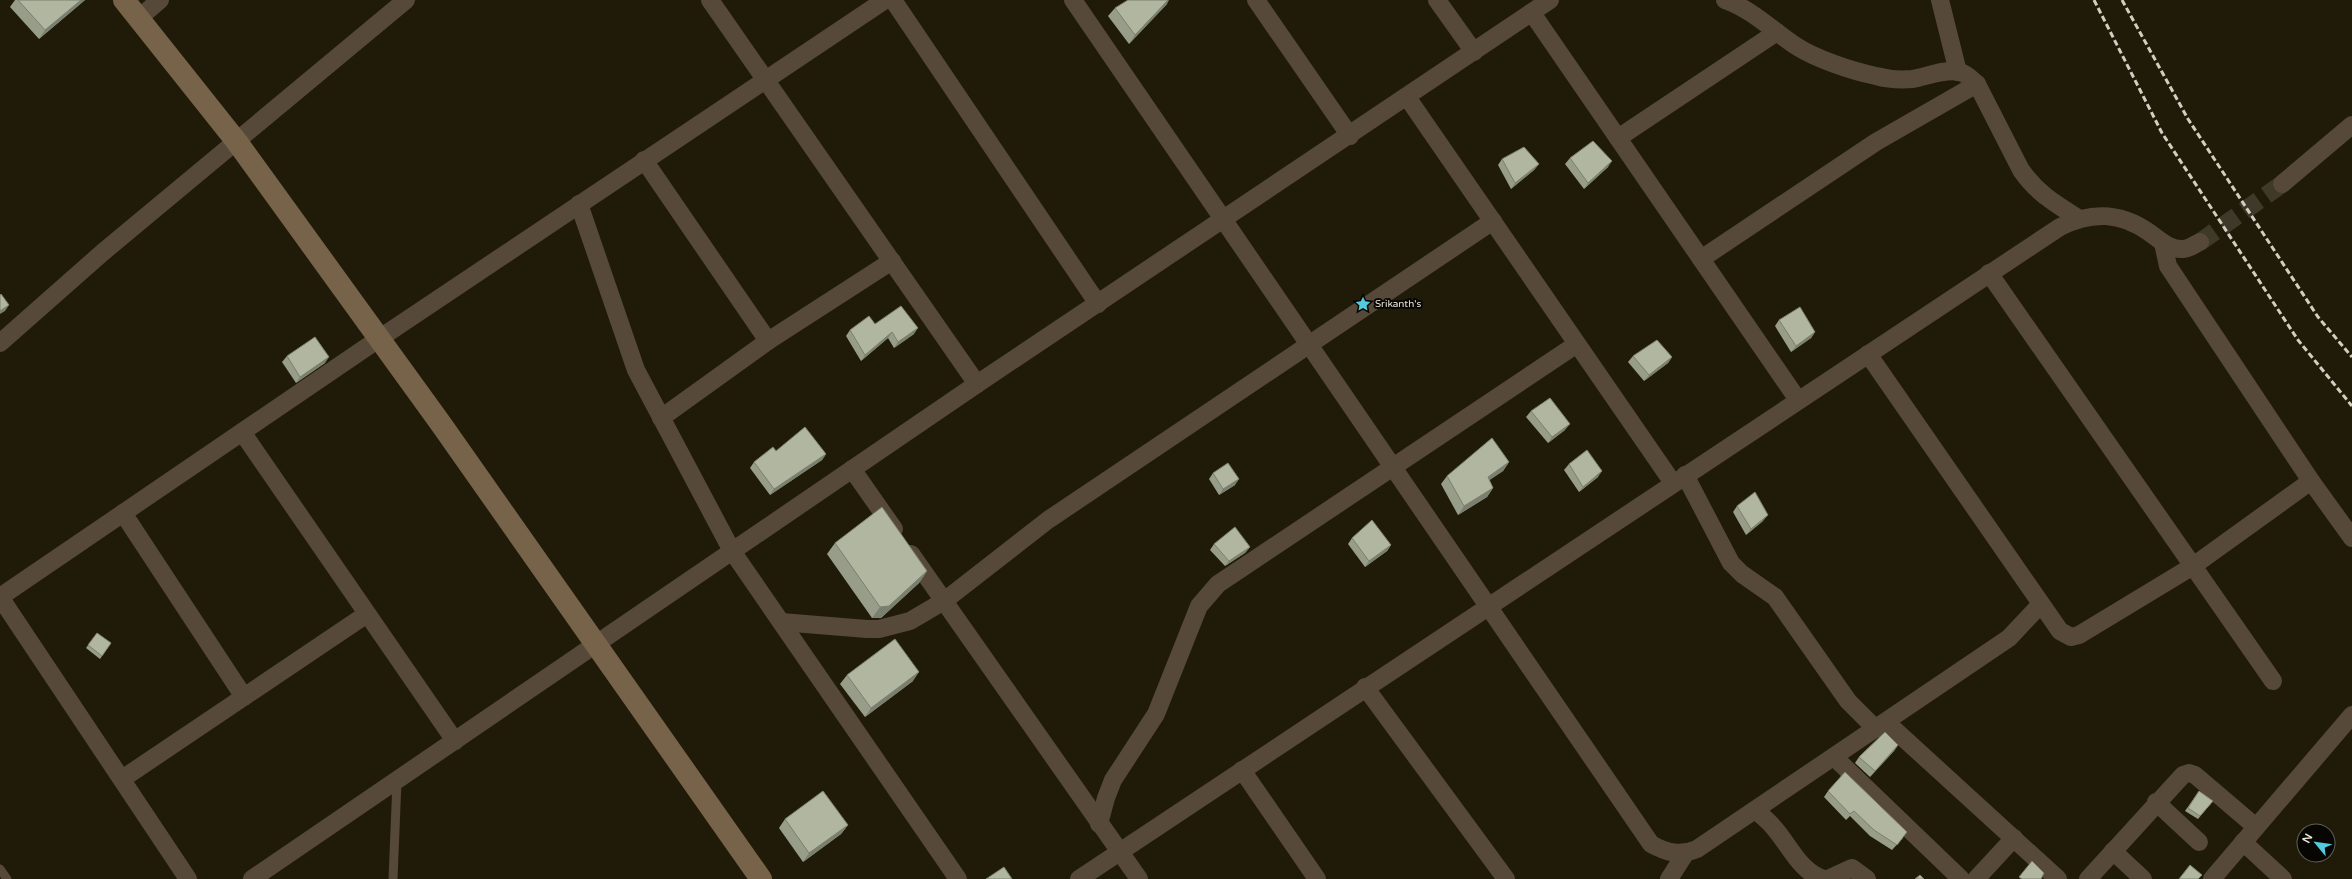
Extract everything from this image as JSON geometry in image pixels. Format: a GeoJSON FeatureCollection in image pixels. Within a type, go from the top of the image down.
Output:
{"type":"FeatureCollection","features":[{"type":"Feature","properties":{"kind":"main road"},"geometry":{"type":"LineString","coordinates":[[124,0],[238,142],[380,338],[761,879]]}},
{"type":"Feature","properties":{"kind":"street"},"geometry":{"type":"LineString","coordinates":[[139,18],[160,0]]}},
{"type":"Feature","properties":{"kind":"street"},"geometry":{"type":"LineString","coordinates":[[0,343],[102,253],[238,142],[406,0]]}},
{"type":"Feature","properties":{"kind":"street"},"geometry":{"type":"LineString","coordinates":[[710,0],[766,78],[977,384]]}},
{"type":"Feature","properties":{"kind":"street"},"geometry":{"type":"LineString","coordinates":[[188,879],[0,597],[380,338],[766,78],[885,0]]}},
{"type":"Feature","properties":{"kind":"street"},"geometry":{"type":"LineString","coordinates":[[893,0],[1098,304]]}},
{"type":"Feature","properties":{"kind":"street"},"geometry":{"type":"LineString","coordinates":[[1074,0],[1651,844],[1666,852],[1685,854],[1697,849],[2009,638],[2041,604]]}},
{"type":"Feature","properties":{"kind":"street"},"geometry":{"type":"LineString","coordinates":[[1256,0],[1350,136]]}},
{"type":"Feature","properties":{"kind":"street"},"geometry":{"type":"LineString","coordinates":[[1437,0],[1474,52]]}},
{"type":"Feature","properties":{"kind":"street"},"geometry":{"type":"LineString","coordinates":[[252,879],[977,384],[1350,136],[1550,0]]}},
{"type":"Feature","properties":{"kind":"street"},"geometry":{"type":"LineString","coordinates":[[1725,0],[1752,12],[1777,32],[1804,50],[1874,76],[1892,79],[1910,79],[1958,72],[1967,75],[1977,84],[2020,170],[2029,182],[2040,194],[2078,218]]}},
{"type":"Feature","properties":{"kind":"street"},"geometry":{"type":"LineString","coordinates":[[1940,0],[1958,72]]}},
{"type":"Feature","properties":{"kind":"street"},"geometry":{"type":"LineString","coordinates":[[1532,13],[1798,400]]}},
{"type":"Feature","properties":{"kind":"street"},"geometry":{"type":"LineString","coordinates":[[1618,138],[1777,32]]}},
{"type":"Feature","properties":{"kind":"street"},"geometry":{"type":"LineString","coordinates":[[1701,259],[1876,142],[1977,84]]}},
{"type":"Feature","properties":{"kind":"street"},"geometry":{"type":"LineString","coordinates":[[1407,97],[1577,344],[1679,479],[1731,563],[1742,574],[1775,597],[1848,701],[1881,725],[2014,838],[2058,879]]}},
{"type":"Feature","properties":{"kind":"street"},"geometry":{"type":"LineString","coordinates":[[2282,184],[2352,125]]}},
{"type":"Feature","properties":{"kind":"street"},"geometry":{"type":"LineString","coordinates":[[644,160],[768,341]]}},
{"type":"Feature","properties":{"kind":"street"},"geometry":{"type":"LineString","coordinates":[[579,204],[631,357],[661,418],[732,551],[958,879]]}},
{"type":"Feature","properties":{"kind":"street"},"geometry":{"type":"LineString","coordinates":[[1079,879],[2060,227],[2078,218],[2093,215],[2121,218],[2135,224],[2163,243],[2183,249],[2200,242]]}},
{"type":"Feature","properties":{"kind":"street"},"geometry":{"type":"LineString","coordinates":[[781,622],[879,629],[910,621],[944,601],[1048,520],[1493,221]]}},
{"type":"Feature","properties":{"kind":"street"},"geometry":{"type":"LineString","coordinates":[[2163,243],[2163,252],[2168,266],[2311,481],[2352,538]]}},
{"type":"Feature","properties":{"kind":"street"},"geometry":{"type":"LineString","coordinates":[[661,418],[768,341],[892,261]]}},
{"type":"Feature","properties":{"kind":"street"},"geometry":{"type":"LineString","coordinates":[[1989,273],[2273,681]]}},
{"type":"Feature","properties":{"kind":"street"},"geometry":{"type":"LineString","coordinates":[[1099,824],[1109,789],[1156,714],[1203,599],[1218,584],[1577,344]]}},
{"type":"Feature","properties":{"kind":"street"},"geometry":{"type":"LineString","coordinates":[[1868,354],[2060,631],[2071,637],[2079,635],[2193,566],[2311,481]]}},
{"type":"Feature","properties":{"kind":"street"},"geometry":{"type":"LineString","coordinates":[[242,432],[455,741]]}},
{"type":"Feature","properties":{"kind":"street"},"geometry":{"type":"LineString","coordinates":[[852,469],[1099,824],[1139,879]]}},
{"type":"Feature","properties":{"kind":"street"},"geometry":{"type":"LineString","coordinates":[[123,513],[244,697]]}},
{"type":"Feature","properties":{"kind":"street"},"geometry":{"type":"LineString","coordinates":[[122,779],[367,614]]}},
{"type":"Feature","properties":{"kind":"street"},"geometry":{"type":"LineString","coordinates":[[1366,687],[1506,879]]}},
{"type":"Feature","properties":{"kind":"street"},"geometry":{"type":"LineString","coordinates":[[2212,879],[2352,714]]}},
{"type":"Feature","properties":{"kind":"street"},"geometry":{"type":"LineString","coordinates":[[1834,757],[1961,879]]}},
{"type":"Feature","properties":{"kind":"street"},"geometry":{"type":"LineString","coordinates":[[1242,770],[1317,879]]}},
{"type":"Feature","properties":{"kind":"street"},"geometry":{"type":"LineString","coordinates":[[2088,879],[2178,778],[2189,773],[2195,775],[2256,827]]}},
{"type":"Feature","properties":{"kind":"street"},"geometry":{"type":"LineString","coordinates":[[2156,802],[2199,842]]}},
{"type":"Feature","properties":{"kind":"street"},"geometry":{"type":"LineString","coordinates":[[1755,810],[1775,828],[1804,866],[1813,874],[1824,879]]}},
{"type":"Feature","properties":{"kind":"street"},"geometry":{"type":"LineString","coordinates":[[1976,879],[2014,838]]}},
{"type":"Feature","properties":{"kind":"street"},"geometry":{"type":"LineString","coordinates":[[2243,842],[2283,879]]}},
{"type":"Feature","properties":{"kind":"street"},"geometry":{"type":"LineString","coordinates":[[2113,851],[2143,879]]}},
{"type":"Feature","properties":{"kind":"street"},"geometry":{"type":"LineString","coordinates":[[1669,879],[1685,854]]}},
{"type":"Feature","properties":{"kind":"street"},"geometry":{"type":"LineString","coordinates":[[1828,879],[1852,868],[1867,879]]}},
{"type":"Feature","properties":{"kind":"lane"},"geometry":{"type":"LineString","coordinates":[[393,879],[397,781]]}},
{"type":"Feature","properties":{"kind":"lane"},"geometry":{"type":"LineString","coordinates":[[0,869],[6,879]]}},
{"type":"Feature","properties":{"kind":"building"},"geometry":{"type":"Polygon","coordinates":[[[18,0],[81,0],[45,30],[18,0]]]}},
{"type":"Feature","properties":{"kind":"building"},"geometry":{"type":"Polygon","coordinates":[[[1128,0],[1168,0],[1135,35],[1115,8],[1128,0]]]}},
{"type":"Feature","properties":{"kind":"building"},"geometry":{"type":"Polygon","coordinates":[[[1593,141],[1612,161],[1588,183],[1570,158],[1593,141]]]}},
{"type":"Feature","properties":{"kind":"building"},"geometry":{"type":"Polygon","coordinates":[[[1524,147],[1539,164],[1515,183],[1502,159],[1524,147]]]}},
{"type":"Feature","properties":{"kind":"building"},"geometry":{"type":"Polygon","coordinates":[[[1,294],[9,305],[0,311],[0,295],[1,294]]]}},
{"type":"Feature","properties":{"kind":"building"},"geometry":{"type":"Polygon","coordinates":[[[901,306],[918,328],[898,342],[892,332],[865,355],[850,330],[869,316],[875,324],[901,306]]]}},
{"type":"Feature","properties":{"kind":"building"},"geometry":{"type":"Polygon","coordinates":[[[1800,307],[1815,332],[1796,346],[1779,320],[1800,307]]]}},
{"type":"Feature","properties":{"kind":"building"},"geometry":{"type":"Polygon","coordinates":[[[315,337],[329,357],[300,377],[287,356],[315,337]]]}},
{"type":"Feature","properties":{"kind":"building"},"geometry":{"type":"Polygon","coordinates":[[[1657,340],[1672,357],[1649,375],[1633,356],[1657,340]]]}},
{"type":"Feature","properties":{"kind":"building"},"geometry":{"type":"Polygon","coordinates":[[[1550,398],[1570,424],[1552,437],[1531,411],[1550,398]]]}},
{"type":"Feature","properties":{"kind":"building"},"geometry":{"type":"Polygon","coordinates":[[[805,427],[826,454],[774,489],[754,462],[773,447],[776,451],[805,427]]]}},
{"type":"Feature","properties":{"kind":"building"},"geometry":{"type":"Polygon","coordinates":[[[1492,438],[1509,462],[1488,477],[1493,488],[1464,506],[1447,476],[1492,438]]]}},
{"type":"Feature","properties":{"kind":"building"},"geometry":{"type":"Polygon","coordinates":[[[1587,450],[1602,471],[1583,487],[1569,464],[1587,450]]]}},
{"type":"Feature","properties":{"kind":"building"},"geometry":{"type":"Polygon","coordinates":[[[1228,463],[1239,479],[1223,489],[1213,473],[1228,463]]]}},
{"type":"Feature","properties":{"kind":"building"},"geometry":{"type":"Polygon","coordinates":[[[1755,492],[1768,515],[1751,529],[1737,506],[1755,492]]]}},
{"type":"Feature","properties":{"kind":"building"},"geometry":{"type":"Polygon","coordinates":[[[882,507],[927,571],[889,606],[880,607],[835,543],[882,507]]]}},
{"type":"Feature","properties":{"kind":"building"},"geometry":{"type":"Polygon","coordinates":[[[1372,520],[1391,545],[1369,561],[1352,538],[1372,520]]]}},
{"type":"Feature","properties":{"kind":"building"},"geometry":{"type":"Polygon","coordinates":[[[1235,527],[1250,547],[1229,561],[1214,544],[1235,527]]]}},
{"type":"Feature","properties":{"kind":"building"},"geometry":{"type":"Polygon","coordinates":[[[97,633],[111,643],[102,656],[88,645],[97,633]]]}},
{"type":"Feature","properties":{"kind":"building"},"geometry":{"type":"Polygon","coordinates":[[[895,639],[919,672],[871,708],[847,675],[895,639]]]}},
{"type":"Feature","properties":{"kind":"building"},"geometry":{"type":"Polygon","coordinates":[[[1885,732],[1898,745],[1875,771],[1859,757],[1885,732]]]}},
{"type":"Feature","properties":{"kind":"building"},"geometry":{"type":"Polygon","coordinates":[[[1845,772],[1907,832],[1897,845],[1874,830],[1854,811],[1850,814],[1828,791],[1845,772]]]}},
{"type":"Feature","properties":{"kind":"building"},"geometry":{"type":"Polygon","coordinates":[[[823,791],[848,825],[809,853],[785,819],[823,791]]]}},
{"type":"Feature","properties":{"kind":"building"},"geometry":{"type":"Polygon","coordinates":[[[2199,791],[2213,801],[2200,816],[2188,808],[2199,791]]]}},
{"type":"Feature","properties":{"kind":"building"},"geometry":{"type":"Polygon","coordinates":[[[2032,861],[2044,873],[2041,879],[2022,879],[2019,877],[2032,861]]]}},
{"type":"Feature","properties":{"kind":"building"},"geometry":{"type":"Polygon","coordinates":[[[2190,865],[2202,875],[2198,879],[2179,879],[2190,865]]]}},
{"type":"Feature","properties":{"kind":"building"},"geometry":{"type":"Polygon","coordinates":[[[1004,867],[1012,879],[986,879],[1004,867]]]}},
{"type":"Feature","properties":{"kind":"building"},"geometry":{"type":"Polygon","coordinates":[[[1920,875],[1924,879],[1915,879],[1920,875]]]}},
{"type":"Feature","properties":{"kind":"tunnel"},"geometry":{"type":"LineString","coordinates":[[2200,242],[2282,184]]}},
{"type":"Feature","properties":{"kind":"railway"},"geometry":{"type":"LineString","coordinates":[[2094,0],[2162,133],[2298,340],[2352,406]]}},
{"type":"Feature","properties":{"kind":"railway"},"geometry":{"type":"LineString","coordinates":[[2122,0],[2188,119],[2318,317],[2352,357]]}},
{"type":"Feature","properties":{"kind":"place","name":"Srikanth's"},"geometry":{"type":"Point","coordinates":[1363,304]}}]}
